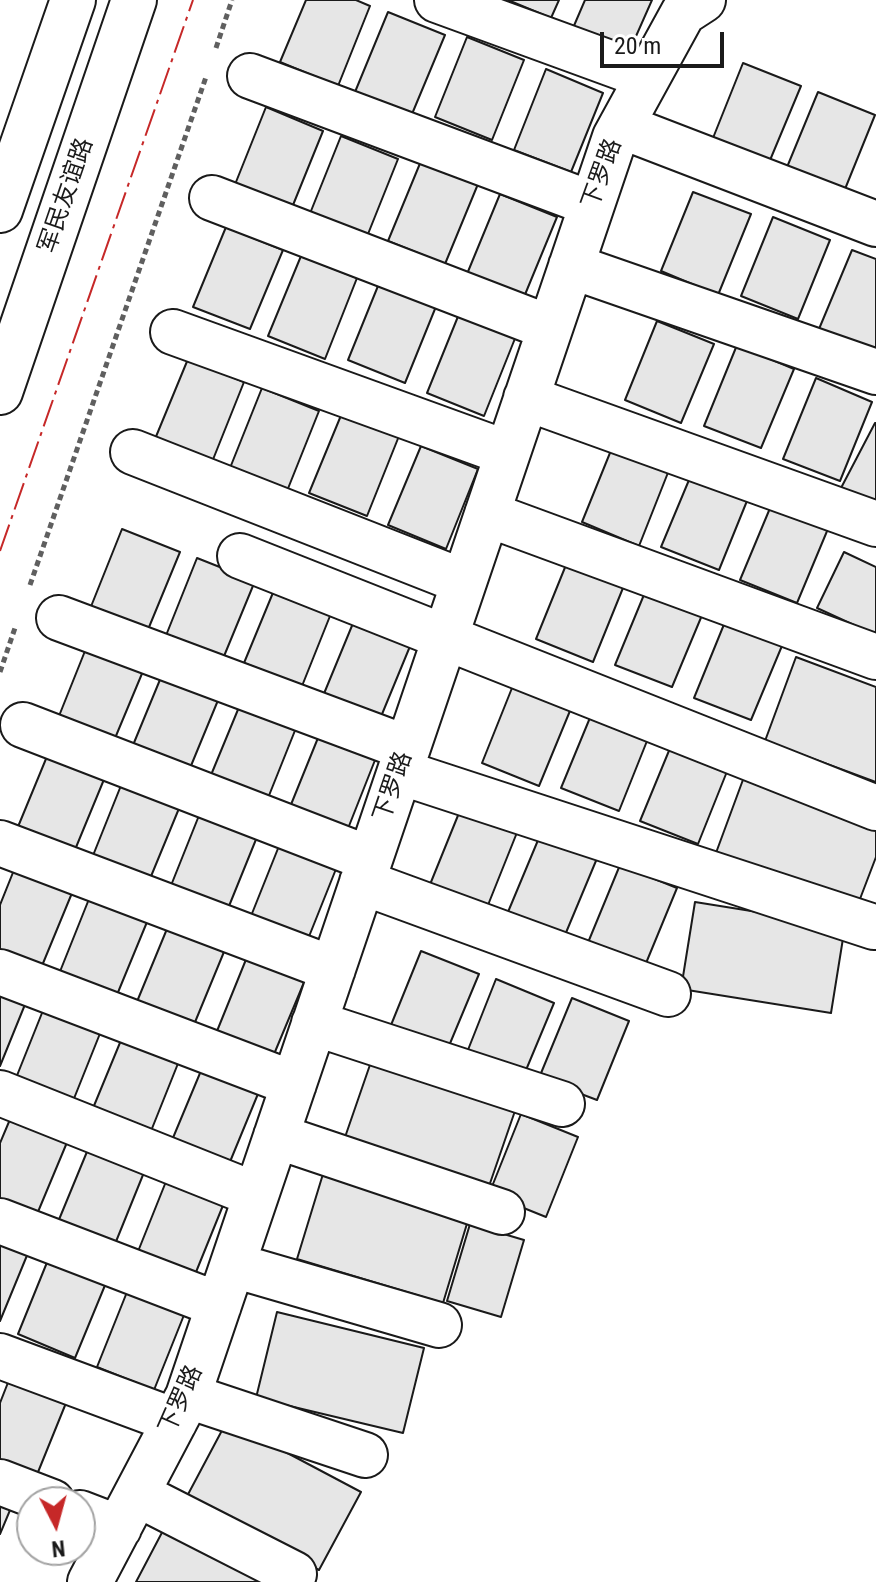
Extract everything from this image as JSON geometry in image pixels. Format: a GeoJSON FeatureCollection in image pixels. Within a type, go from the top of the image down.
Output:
{"type":"FeatureCollection","features":[{"type":"Feature","properties":{"kind":"street"},"geometry":{"type":"LineString","coordinates":[[0,210],[73,0]]}},
{"type":"Feature","properties":{"kind":"street","name":"军民友谊路"},"geometry":{"type":"LineString","coordinates":[[0,392],[134,0]]}},
{"type":"Feature","properties":{"kind":"street"},"geometry":{"type":"LineString","coordinates":[[437,0],[648,77]]}},
{"type":"Feature","properties":{"kind":"street","name":"下罗路"},"geometry":{"type":"LineString","coordinates":[[90,1582],[112,1511],[181,1408],[219,1305],[621,126],[683,13],[703,0]]}},
{"type":"Feature","properties":{"kind":"street"},"geometry":{"type":"LineString","coordinates":[[231,68],[592,204]]}},
{"type":"Feature","properties":{"kind":"street"},"geometry":{"type":"LineString","coordinates":[[621,126],[876,224]]}},
{"type":"Feature","properties":{"kind":"street"},"geometry":{"type":"LineString","coordinates":[[212,198],[550,328]]}},
{"type":"Feature","properties":{"kind":"street"},"geometry":{"type":"LineString","coordinates":[[571,266],[876,372]]}},
{"type":"Feature","properties":{"kind":"street"},"geometry":{"type":"LineString","coordinates":[[173,332],[507,453]]}},
{"type":"Feature","properties":{"kind":"street"},"geometry":{"type":"LineString","coordinates":[[526,398],[876,524]]}},
{"type":"Feature","properties":{"kind":"street"},"geometry":{"type":"LineString","coordinates":[[133,452],[464,582]]}},
{"type":"Feature","properties":{"kind":"street"},"geometry":{"type":"LineString","coordinates":[[487,514],[876,657]]}},
{"type":"Feature","properties":{"kind":"street"},"geometry":{"type":"LineString","coordinates":[[240,556],[876,808]]}},
{"type":"Feature","properties":{"kind":"street"},"geometry":{"type":"LineString","coordinates":[[35,609],[404,760],[874,927]]}},
{"type":"Feature","properties":{"kind":"street"},"geometry":{"type":"LineString","coordinates":[[23,725],[366,871],[668,994]]}},
{"type":"Feature","properties":{"kind":"street"},"geometry":{"type":"LineString","coordinates":[[0,843],[333,969]]}},
{"type":"Feature","properties":{"kind":"street"},"geometry":{"type":"LineString","coordinates":[[0,972],[294,1084]]}},
{"type":"Feature","properties":{"kind":"street"},"geometry":{"type":"LineString","coordinates":[[314,1023],[562,1104]]}},
{"type":"Feature","properties":{"kind":"street"},"geometry":{"type":"LineString","coordinates":[[0,1093],[256,1195]]}},
{"type":"Feature","properties":{"kind":"street"},"geometry":{"type":"LineString","coordinates":[[276,1136],[502,1212]]}},
{"type":"Feature","properties":{"kind":"street"},"geometry":{"type":"LineString","coordinates":[[0,1221],[219,1305]]}},
{"type":"Feature","properties":{"kind":"street"},"geometry":{"type":"LineString","coordinates":[[233,1265],[439,1325]]}},
{"type":"Feature","properties":{"kind":"street"},"geometry":{"type":"LineString","coordinates":[[0,1356],[181,1408],[365,1455]]}},
{"type":"Feature","properties":{"kind":"street"},"geometry":{"type":"LineString","coordinates":[[112,1511],[294,1574]]}},
{"type":"Feature","properties":{"kind":"path"},"geometry":{"type":"LineString","coordinates":[[231,68],[232,0]]}},
{"type":"Feature","properties":{"kind":"path"},"geometry":{"type":"LineString","coordinates":[[0,672],[35,609],[206,75]]}},
{"type":"Feature","properties":{"kind":"building"},"geometry":{"type":"Polygon","coordinates":[[[306,0],[356,0],[370,6],[338,86],[280,62],[306,0]]]}},
{"type":"Feature","properties":{"kind":"building"},"geometry":{"type":"Polygon","coordinates":[[[508,0],[559,0],[551,18],[508,0]]]}},
{"type":"Feature","properties":{"kind":"building"},"geometry":{"type":"Polygon","coordinates":[[[585,0],[652,0],[629,52],[573,28],[585,0]]]}},
{"type":"Feature","properties":{"kind":"building"},"geometry":{"type":"Polygon","coordinates":[[[388,12],[445,35],[412,114],[355,92],[388,12]]]}},
{"type":"Feature","properties":{"kind":"building"},"geometry":{"type":"Polygon","coordinates":[[[467,37],[524,60],[492,140],[435,117],[467,37]]]}},
{"type":"Feature","properties":{"kind":"building"},"geometry":{"type":"Polygon","coordinates":[[[743,63],[801,86],[768,165],[711,143],[743,63]]]}},
{"type":"Feature","properties":{"kind":"building"},"geometry":{"type":"Polygon","coordinates":[[[546,69],[603,93],[571,172],[514,150],[546,69]]]}},
{"type":"Feature","properties":{"kind":"building"},"geometry":{"type":"Polygon","coordinates":[[[818,92],[875,115],[843,194],[785,172],[818,92]]]}},
{"type":"Feature","properties":{"kind":"building"},"geometry":{"type":"Polygon","coordinates":[[[266,107],[323,131],[291,210],[234,187],[266,107]]]}},
{"type":"Feature","properties":{"kind":"building"},"geometry":{"type":"Polygon","coordinates":[[[341,136],[398,159],[366,239],[309,216],[341,136]]]}},
{"type":"Feature","properties":{"kind":"building"},"geometry":{"type":"Polygon","coordinates":[[[421,161],[478,184],[445,264],[388,241],[421,161]]]}},
{"type":"Feature","properties":{"kind":"building"},"geometry":{"type":"Polygon","coordinates":[[[693,192],[751,214],[718,295],[661,271],[693,192]]]}},
{"type":"Feature","properties":{"kind":"building"},"geometry":{"type":"Polygon","coordinates":[[[500,194],[557,217],[524,297],[467,274],[500,194]]]}},
{"type":"Feature","properties":{"kind":"building"},"geometry":{"type":"Polygon","coordinates":[[[773,217],[830,240],[798,319],[741,296],[773,217]]]}},
{"type":"Feature","properties":{"kind":"building"},"geometry":{"type":"Polygon","coordinates":[[[226,227],[283,250],[250,329],[193,307],[226,227]]]}},
{"type":"Feature","properties":{"kind":"building"},"geometry":{"type":"Polygon","coordinates":[[[852,250],[876,259],[876,352],[819,329],[852,250]]]}},
{"type":"Feature","properties":{"kind":"building"},"geometry":{"type":"Polygon","coordinates":[[[301,256],[357,278],[325,359],[268,336],[301,256]]]}},
{"type":"Feature","properties":{"kind":"building"},"geometry":{"type":"Polygon","coordinates":[[[380,281],[437,304],[405,383],[348,360],[380,281]]]}},
{"type":"Feature","properties":{"kind":"building"},"geometry":{"type":"Polygon","coordinates":[[[459,314],[516,336],[484,416],[427,393],[459,314]]]}},
{"type":"Feature","properties":{"kind":"building"},"geometry":{"type":"Polygon","coordinates":[[[657,321],[714,344],[681,423],[625,400],[657,321]]]}},
{"type":"Feature","properties":{"kind":"building"},"geometry":{"type":"Polygon","coordinates":[[[737,345],[794,369],[761,448],[704,426],[737,345]]]}},
{"type":"Feature","properties":{"kind":"building"},"geometry":{"type":"Polygon","coordinates":[[[188,359],[244,382],[212,462],[155,439],[188,359]]]}},
{"type":"Feature","properties":{"kind":"building"},"geometry":{"type":"Polygon","coordinates":[[[816,378],[872,402],[840,481],[783,459],[816,378]]]}},
{"type":"Feature","properties":{"kind":"building"},"geometry":{"type":"Polygon","coordinates":[[[262,388],[319,411],[287,491],[230,468],[262,388]]]}},
{"type":"Feature","properties":{"kind":"building"},"geometry":{"type":"Polygon","coordinates":[[[342,413],[399,436],[367,516],[309,493],[342,413]]]}},
{"type":"Feature","properties":{"kind":"building"},"geometry":{"type":"Polygon","coordinates":[[[876,423],[876,506],[841,488],[876,423]]]}},
{"type":"Feature","properties":{"kind":"building"},"geometry":{"type":"Polygon","coordinates":[[[614,443],[671,465],[639,546],[582,522],[614,443]]]}},
{"type":"Feature","properties":{"kind":"building"},"geometry":{"type":"Polygon","coordinates":[[[421,446],[478,469],[446,549],[388,525],[421,446]]]}},
{"type":"Feature","properties":{"kind":"building"},"geometry":{"type":"Polygon","coordinates":[[[694,468],[751,491],[719,570],[661,547],[694,468]]]}},
{"type":"Feature","properties":{"kind":"building"},"geometry":{"type":"Polygon","coordinates":[[[773,501],[830,524],[797,603],[740,580],[773,501]]]}},
{"type":"Feature","properties":{"kind":"building"},"geometry":{"type":"Polygon","coordinates":[[[122,529],[180,552],[147,632],[90,609],[122,529]]]}},
{"type":"Feature","properties":{"kind":"building"},"geometry":{"type":"Polygon","coordinates":[[[844,552],[876,567],[876,635],[817,608],[844,552]]]}},
{"type":"Feature","properties":{"kind":"building"},"geometry":{"type":"Polygon","coordinates":[[[197,558],[255,581],[222,661],[165,638],[197,558]]]}},
{"type":"Feature","properties":{"kind":"building"},"geometry":{"type":"Polygon","coordinates":[[[568,560],[625,583],[593,662],[536,639],[568,560]]]}},
{"type":"Feature","properties":{"kind":"building"},"geometry":{"type":"Polygon","coordinates":[[[277,583],[334,606],[302,686],[244,663],[277,583]]]}},
{"type":"Feature","properties":{"kind":"building"},"geometry":{"type":"Polygon","coordinates":[[[648,585],[705,608],[672,687],[615,665],[648,585]]]}},
{"type":"Feature","properties":{"kind":"building"},"geometry":{"type":"Polygon","coordinates":[[[356,616],[413,639],[380,719],[323,696],[356,616]]]}},
{"type":"Feature","properties":{"kind":"building"},"geometry":{"type":"Polygon","coordinates":[[[727,617],[784,641],[751,720],[694,698],[727,617]]]}},
{"type":"Feature","properties":{"kind":"building"},"geometry":{"type":"Polygon","coordinates":[[[89,641],[146,664],[113,743],[57,721],[89,641]]]}},
{"type":"Feature","properties":{"kind":"building"},"geometry":{"type":"Polygon","coordinates":[[[796,657],[876,687],[876,782],[765,741],[796,657]]]}},
{"type":"Feature","properties":{"kind":"building"},"geometry":{"type":"Polygon","coordinates":[[[164,670],[221,693],[188,773],[131,750],[164,670]]]}},
{"type":"Feature","properties":{"kind":"building"},"geometry":{"type":"Polygon","coordinates":[[[514,683],[572,706],[539,786],[482,763],[514,683]]]}},
{"type":"Feature","properties":{"kind":"building"},"geometry":{"type":"Polygon","coordinates":[[[244,695],[300,718],[268,798],[211,775],[244,695]]]}},
{"type":"Feature","properties":{"kind":"building"},"geometry":{"type":"Polygon","coordinates":[[[594,708],[651,731],[619,811],[561,788],[594,708]]]}},
{"type":"Feature","properties":{"kind":"building"},"geometry":{"type":"Polygon","coordinates":[[[322,728],[379,750],[347,831],[290,807],[322,728]]]}},
{"type":"Feature","properties":{"kind":"building"},"geometry":{"type":"Polygon","coordinates":[[[673,741],[730,764],[698,844],[640,821],[673,741]]]}},
{"type":"Feature","properties":{"kind":"building"},"geometry":{"type":"Polygon","coordinates":[[[48,754],[105,777],[72,857],[15,834],[48,754]]]}},
{"type":"Feature","properties":{"kind":"building"},"geometry":{"type":"Polygon","coordinates":[[[744,777],[876,825],[876,857],[855,912],[713,861],[744,777]]]}},
{"type":"Feature","properties":{"kind":"building"},"geometry":{"type":"Polygon","coordinates":[[[122,783],[180,806],[147,886],[90,863],[122,783]]]}},
{"type":"Feature","properties":{"kind":"building"},"geometry":{"type":"Polygon","coordinates":[[[202,808],[259,832],[227,911],[170,888],[202,808]]]}},
{"type":"Feature","properties":{"kind":"building"},"geometry":{"type":"Polygon","coordinates":[[[461,808],[518,830],[486,910],[429,887],[461,808]]]}},
{"type":"Feature","properties":{"kind":"building"},"geometry":{"type":"Polygon","coordinates":[[[541,833],[598,856],[565,935],[508,912],[541,833]]]}},
{"type":"Feature","properties":{"kind":"building"},"geometry":{"type":"Polygon","coordinates":[[[281,841],[338,864],[306,944],[249,921],[281,841]]]}},
{"type":"Feature","properties":{"kind":"building"},"geometry":{"type":"Polygon","coordinates":[[[620,865],[677,888],[644,968],[587,945],[620,865]]]}},
{"type":"Feature","properties":{"kind":"building"},"geometry":{"type":"Polygon","coordinates":[[[14,870],[72,893],[39,973],[0,957],[0,905],[14,870]]]}},
{"type":"Feature","properties":{"kind":"building"},"geometry":{"type":"Polygon","coordinates":[[[89,899],[147,922],[114,1002],[57,979],[89,899]]]}},
{"type":"Feature","properties":{"kind":"building"},"geometry":{"type":"Polygon","coordinates":[[[695,902],[845,926],[831,1013],[681,989],[695,902]]]}},
{"type":"Feature","properties":{"kind":"building"},"geometry":{"type":"Polygon","coordinates":[[[169,924],[226,947],[193,1027],[136,1004],[169,924]]]}},
{"type":"Feature","properties":{"kind":"building"},"geometry":{"type":"Polygon","coordinates":[[[421,951],[479,974],[446,1053],[389,1030],[421,951]]]}},
{"type":"Feature","properties":{"kind":"building"},"geometry":{"type":"Polygon","coordinates":[[[247,957],[305,980],[272,1059],[215,1036],[247,957]]]}},
{"type":"Feature","properties":{"kind":"building"},"geometry":{"type":"Polygon","coordinates":[[[496,979],[554,1003],[521,1082],[464,1060],[496,979]]]}},
{"type":"Feature","properties":{"kind":"building"},"geometry":{"type":"Polygon","coordinates":[[[0,992],[26,1002],[0,1066],[0,992]]]}},
{"type":"Feature","properties":{"kind":"building"},"geometry":{"type":"Polygon","coordinates":[[[572,998],[629,1021],[597,1100],[539,1078],[572,998]]]}},
{"type":"Feature","properties":{"kind":"building"},"geometry":{"type":"Polygon","coordinates":[[[44,1008],[101,1031],[69,1111],[12,1088],[44,1008]]]}},
{"type":"Feature","properties":{"kind":"building"},"geometry":{"type":"Polygon","coordinates":[[[124,1033],[181,1056],[149,1136],[91,1113],[124,1033]]]}},
{"type":"Feature","properties":{"kind":"building"},"geometry":{"type":"Polygon","coordinates":[[[372,1059],[516,1108],[487,1192],[343,1143],[372,1059]]]}},
{"type":"Feature","properties":{"kind":"building"},"geometry":{"type":"Polygon","coordinates":[[[203,1066],[260,1089],[227,1169],[170,1145],[203,1066]]]}},
{"type":"Feature","properties":{"kind":"building"},"geometry":{"type":"Polygon","coordinates":[[[521,1114],[578,1137],[546,1217],[489,1194],[521,1114]]]}},
{"type":"Feature","properties":{"kind":"building"},"geometry":{"type":"Polygon","coordinates":[[[11,1117],[68,1140],[35,1219],[0,1205],[0,1143],[11,1117]]]}},
{"type":"Feature","properties":{"kind":"building"},"geometry":{"type":"Polygon","coordinates":[[[91,1142],[147,1165],[115,1244],[58,1222],[91,1142]]]}},
{"type":"Feature","properties":{"kind":"building"},"geometry":{"type":"Polygon","coordinates":[[[169,1174],[226,1198],[194,1277],[137,1254],[169,1174]]]}},
{"type":"Feature","properties":{"kind":"building"},"geometry":{"type":"Polygon","coordinates":[[[323,1174],[469,1217],[443,1303],[297,1259],[323,1174]]]}},
{"type":"Feature","properties":{"kind":"building"},"geometry":{"type":"Polygon","coordinates":[[[470,1224],[524,1240],[501,1317],[447,1301],[470,1224]]]}},
{"type":"Feature","properties":{"kind":"building"},"geometry":{"type":"Polygon","coordinates":[[[0,1241],[28,1253],[0,1321],[0,1241]]]}},
{"type":"Feature","properties":{"kind":"building"},"geometry":{"type":"Polygon","coordinates":[[[50,1255],[108,1278],[75,1358],[18,1334],[50,1255]]]}},
{"type":"Feature","properties":{"kind":"building"},"geometry":{"type":"Polygon","coordinates":[[[129,1287],[186,1310],[154,1390],[97,1367],[129,1287]]]}},
{"type":"Feature","properties":{"kind":"building"},"geometry":{"type":"Polygon","coordinates":[[[277,1312],[424,1348],[403,1433],[256,1398],[277,1312]]]}},
{"type":"Feature","properties":{"kind":"building"},"geometry":{"type":"Polygon","coordinates":[[[9,1380],[66,1403],[34,1482],[0,1469],[0,1403],[9,1380]]]}},
{"type":"Feature","properties":{"kind":"building"},"geometry":{"type":"Polygon","coordinates":[[[227,1421],[361,1492],[319,1570],[185,1500],[227,1421]]]}},
{"type":"Feature","properties":{"kind":"building"},"geometry":{"type":"Polygon","coordinates":[[[0,1498],[13,1503],[0,1534],[0,1498]]]}},
{"type":"Feature","properties":{"kind":"building"},"geometry":{"type":"Polygon","coordinates":[[[167,1523],[279,1582],[136,1582],[167,1523]]]}},
{"type":"Feature","properties":{"kind":"power"},"geometry":{"type":"LineString","coordinates":[[0,551],[193,0]]}}]}
